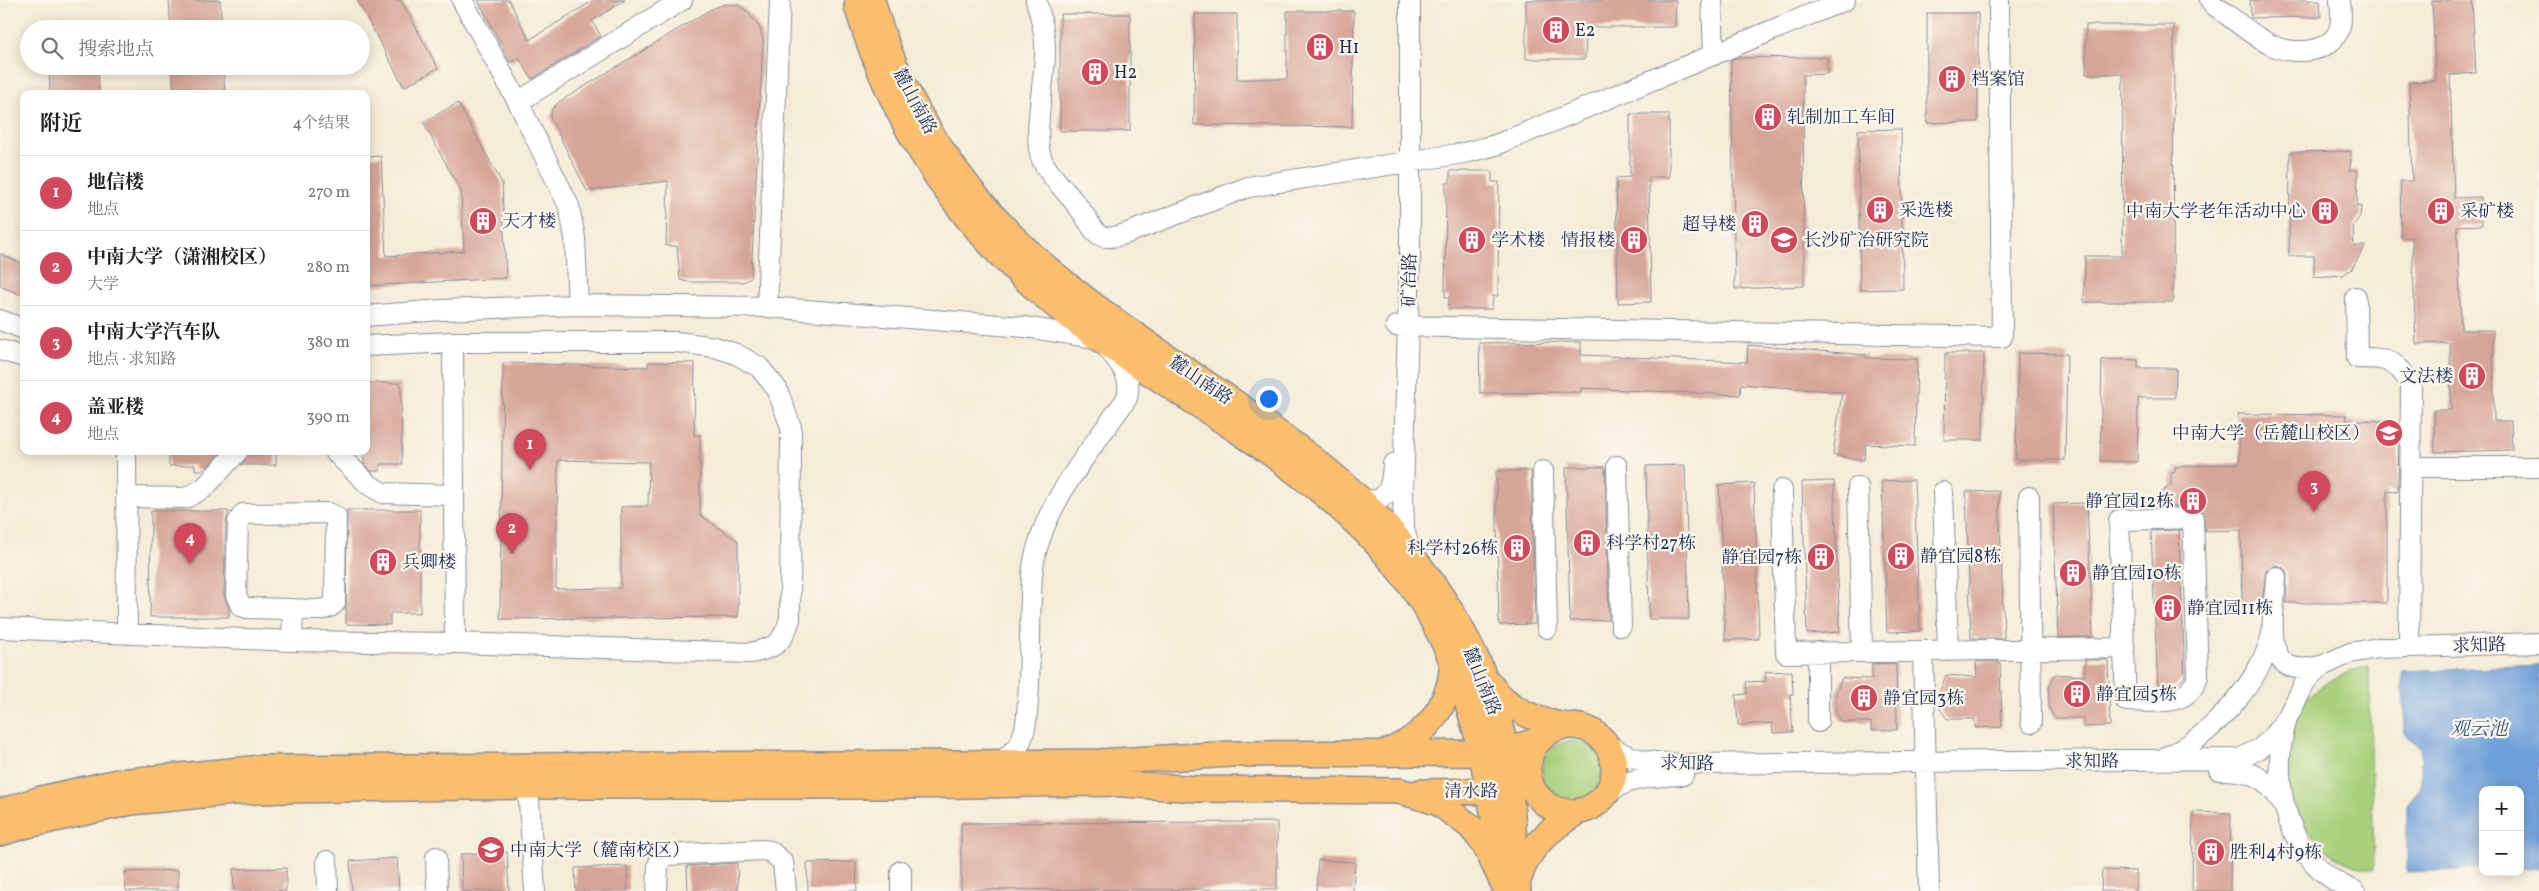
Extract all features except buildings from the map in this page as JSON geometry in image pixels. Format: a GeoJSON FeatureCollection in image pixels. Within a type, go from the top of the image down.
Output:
{"type":"FeatureCollection","features":[{"type":"Feature","properties":{"kind":"main road","name":"麓山南路"},"geometry":{"type":"LineString","coordinates":[[855,0],[868,43],[891,100],[924,159],[973,224],[1021,275],[1100,339],[1244,434],[1306,479],[1348,516],[1396,566],[1416,593],[1438,629],[1465,694],[1493,752],[1500,792],[1511,888]]}},
{"type":"Feature","properties":{"kind":"main road","name":"麓山南路"},"geometry":{"type":"LineString","coordinates":[[872,0],[895,63],[921,116],[954,168],[1032,255],[1079,294],[1130,331],[1310,456],[1359,498],[1398,540],[1456,620],[1482,672],[1500,722],[1493,752]]}},
{"type":"Feature","properties":{"kind":"main road"},"geometry":{"type":"LineString","coordinates":[[1381,754],[1403,746],[1434,718],[1445,701],[1451,681],[1452,662]]}},
{"type":"Feature","properties":{"kind":"main road"},"geometry":{"type":"LineString","coordinates":[[1482,672],[1499,696],[1510,705],[1542,720],[1589,731],[1603,741],[1611,754],[1614,768],[1612,783],[1604,796],[1587,809],[1577,812],[1550,830],[1535,846],[1511,888]]}},
{"type":"Feature","properties":{"kind":"main road"},"geometry":{"type":"LineString","coordinates":[[0,833],[122,804],[189,795],[533,776],[1099,762],[1232,754],[1493,752],[1540,739],[1561,728],[1573,726]]}},
{"type":"Feature","properties":{"kind":"main road"},"geometry":{"type":"LineString","coordinates":[[1540,739],[1530,755],[1528,765],[1531,784],[1540,800],[1557,810],[1577,812]]}},
{"type":"Feature","properties":{"kind":"main road"},"geometry":{"type":"LineString","coordinates":[[0,812],[41,799],[110,784],[207,772],[262,768],[533,776]]}},
{"type":"Feature","properties":{"kind":"main road","name":"清水路"},"geometry":{"type":"LineString","coordinates":[[533,776],[892,786],[1109,783],[1197,789],[1500,792],[1540,800]]}},
{"type":"Feature","properties":{"kind":"main road"},"geometry":{"type":"LineString","coordinates":[[1400,791],[1437,802],[1470,826],[1484,843],[1511,888]]}},
{"type":"Feature","properties":{"kind":"street"},"geometry":{"type":"LineString","coordinates":[[462,0],[518,102],[569,206],[575,238],[578,304]]}},
{"type":"Feature","properties":{"kind":"street"},"geometry":{"type":"LineString","coordinates":[[518,102],[682,0]]}},
{"type":"Feature","properties":{"kind":"street"},"geometry":{"type":"LineString","coordinates":[[1036,0],[1046,52],[1038,142],[1042,159],[1049,172],[1071,196],[1097,235],[1104,238],[1126,234],[1248,187],[1405,163],[1464,153],[1496,145],[1845,0]]}},
{"type":"Feature","properties":{"kind":"street","name":"矿冶路"},"geometry":{"type":"LineString","coordinates":[[1399,0],[1405,163]]}},
{"type":"Feature","properties":{"kind":"street","name":"矿冶路"},"geometry":{"type":"LineString","coordinates":[[1410,0],[1402,326],[1403,511],[1404,530],[1412,558]]}},
{"type":"Feature","properties":{"kind":"street"},"geometry":{"type":"LineString","coordinates":[[1712,0],[1714,55]]}},
{"type":"Feature","properties":{"kind":"street"},"geometry":{"type":"LineString","coordinates":[[1402,326],[2002,337],[1999,0]]}},
{"type":"Feature","properties":{"kind":"street"},"geometry":{"type":"LineString","coordinates":[[2210,0],[2214,5],[2270,44],[2284,50],[2301,51],[2320,49],[2330,42],[2340,28],[2340,0]]}},
{"type":"Feature","properties":{"kind":"street"},"geometry":{"type":"LineString","coordinates":[[767,307],[780,1]]}},
{"type":"Feature","properties":{"kind":"street"},"geometry":{"type":"LineString","coordinates":[[1025,327],[1047,314],[1048,304],[1041,292]]}},
{"type":"Feature","properties":{"kind":"street"},"geometry":{"type":"LineString","coordinates":[[2356,297],[2357,358],[2384,358],[2399,366],[2411,384],[2409,647]]}},
{"type":"Feature","properties":{"kind":"street"},"geometry":{"type":"LineString","coordinates":[[370,316],[441,310],[578,304],[767,307],[1025,327],[1100,339],[1128,375],[1130,387],[1127,398],[1055,506],[1035,550],[1032,576],[1026,726],[1022,740],[1014,751],[1000,763]]}},
{"type":"Feature","properties":{"kind":"street"},"geometry":{"type":"LineString","coordinates":[[0,320],[20,328]]}},
{"type":"Feature","properties":{"kind":"street","name":"矿冶路"},"geometry":{"type":"LineString","coordinates":[[1359,498],[1377,501],[1390,489],[1393,472],[1402,326]]}},
{"type":"Feature","properties":{"kind":"street"},"geometry":{"type":"LineString","coordinates":[[453,342],[454,643]]}},
{"type":"Feature","properties":{"kind":"street"},"geometry":{"type":"LineString","coordinates":[[0,628],[292,641],[454,643],[751,653],[771,648],[784,638],[790,619],[791,427],[777,389],[759,367],[736,354],[715,347],[677,342],[453,342],[370,346]]}},
{"type":"Feature","properties":{"kind":"street"},"geometry":{"type":"LineString","coordinates":[[0,350],[20,356]]}},
{"type":"Feature","properties":{"kind":"street"},"geometry":{"type":"LineString","coordinates":[[126,455],[127,634]]}},
{"type":"Feature","properties":{"kind":"street"},"geometry":{"type":"LineString","coordinates":[[126,497],[186,498],[204,488],[234,455]]}},
{"type":"Feature","properties":{"kind":"street"},"geometry":{"type":"LineString","coordinates":[[338,455],[369,485],[383,494],[453,495]]}},
{"type":"Feature","properties":{"kind":"street"},"geometry":{"type":"LineString","coordinates":[[1617,466],[1621,626]]}},
{"type":"Feature","properties":{"kind":"street"},"geometry":{"type":"LineString","coordinates":[[2411,467],[2539,467]]}},
{"type":"Feature","properties":{"kind":"street"},"geometry":{"type":"LineString","coordinates":[[1543,471],[1547,628]]}},
{"type":"Feature","properties":{"kind":"street"},"geometry":{"type":"LineString","coordinates":[[1858,487],[1862,651]]}},
{"type":"Feature","properties":{"kind":"street"},"geometry":{"type":"LineString","coordinates":[[1782,490],[1786,653],[2124,648]]}},
{"type":"Feature","properties":{"kind":"street"},"geometry":{"type":"LineString","coordinates":[[1943,492],[1948,651]]}},
{"type":"Feature","properties":{"kind":"street"},"geometry":{"type":"LineString","coordinates":[[2029,497],[2031,723]]}},
{"type":"Feature","properties":{"kind":"street"},"geometry":{"type":"LineString","coordinates":[[329,513],[336,517],[335,603],[331,608],[324,610],[293,609],[247,608],[238,601],[236,595],[238,522],[243,514],[329,513]]}},
{"type":"Feature","properties":{"kind":"street"},"geometry":{"type":"LineString","coordinates":[[2193,518],[2198,676],[2195,687],[2187,695],[2176,700],[2126,701],[2124,648],[2119,520],[2193,518]]}},
{"type":"Feature","properties":{"kind":"street"},"geometry":{"type":"LineString","coordinates":[[2276,577],[2273,629],[2274,649],[2278,658],[2286,665]]}},
{"type":"Feature","properties":{"kind":"street"},"geometry":{"type":"LineString","coordinates":[[292,641],[293,609]]}},
{"type":"Feature","properties":{"kind":"street"},"geometry":{"type":"LineString","coordinates":[[2159,760],[2192,744],[2211,728],[2257,671],[2266,654],[2273,629]]}},
{"type":"Feature","properties":{"kind":"street","name":"求知路"},"geometry":{"type":"LineString","coordinates":[[1604,796],[1613,789],[1633,780],[1664,776],[2239,759],[2261,748],[2287,718],[2305,683],[2324,665],[2361,650],[2539,643]]}},
{"type":"Feature","properties":{"kind":"street"},"geometry":{"type":"LineString","coordinates":[[1923,651],[1929,891]]}},
{"type":"Feature","properties":{"kind":"street"},"geometry":{"type":"LineString","coordinates":[[1818,652],[1818,722]]}},
{"type":"Feature","properties":{"kind":"street"},"geometry":{"type":"LineString","coordinates":[[2257,671],[2266,665],[2286,665],[2301,669],[2324,665]]}},
{"type":"Feature","properties":{"kind":"street"},"geometry":{"type":"LineString","coordinates":[[2287,718],[2280,763],[2284,806],[2298,840],[2315,863],[2333,880],[2355,891]]}},
{"type":"Feature","properties":{"kind":"street","name":"求知路"},"geometry":{"type":"LineString","coordinates":[[1603,741],[1626,756],[1655,763],[2230,770],[2250,773],[2260,777],[2268,783],[2284,806]]}},
{"type":"Feature","properties":{"kind":"street"},"geometry":{"type":"LineString","coordinates":[[533,776],[535,891]]}},
{"type":"Feature","properties":{"kind":"street"},"geometry":{"type":"LineString","coordinates":[[533,776],[546,891]]}},
{"type":"Feature","properties":{"kind":"street"},"geometry":{"type":"LineString","coordinates":[[657,891],[658,865],[662,857],[671,854],[761,850],[770,851],[783,862],[786,891]]}},
{"type":"Feature","properties":{"kind":"street"},"geometry":{"type":"LineString","coordinates":[[436,857],[438,891]]}},
{"type":"Feature","properties":{"kind":"street"},"geometry":{"type":"LineString","coordinates":[[327,861],[328,891]]}},
{"type":"Feature","properties":{"kind":"street"},"geometry":{"type":"LineString","coordinates":[[901,871],[901,891]]}},
{"type":"Feature","properties":{"kind":"green space"},"geometry":{"type":"Polygon","coordinates":[[[2369,666],[2374,869],[2350,864],[2329,852],[2312,836],[2299,815],[2291,792],[2287,767],[2288,743],[2299,708],[2315,691],[2325,684],[2347,673],[2369,666]]]}},
{"type":"Feature","properties":{"kind":"green space"},"geometry":{"type":"Polygon","coordinates":[[[1572,741],[1589,746],[1597,754],[1602,771],[1597,788],[1589,796],[1572,801],[1555,796],[1547,788],[1542,771],[1547,754],[1555,746],[1572,741]]]}},
{"type":"Feature","properties":{"kind":"water","name":"观云池"},"geometry":{"type":"Polygon","coordinates":[[[2539,665],[2539,868],[2524,868],[2524,786],[2479,786],[2479,869],[2407,872],[2407,805],[2421,788],[2421,747],[2405,735],[2402,671],[2539,665]]]}},
{"type":"Feature","properties":{"kind":"place","name":"E2"},"geometry":{"type":"Point","coordinates":[1556,30]}},
{"type":"Feature","properties":{"kind":"place","name":"H1"},"geometry":{"type":"Point","coordinates":[1320,47]}},
{"type":"Feature","properties":{"kind":"place","name":"H2"},"geometry":{"type":"Point","coordinates":[1095,72]}},
{"type":"Feature","properties":{"kind":"place","name":"档案馆"},"geometry":{"type":"Point","coordinates":[1952,79]}},
{"type":"Feature","properties":{"kind":"place","name":"轧制加工车间"},"geometry":{"type":"Point","coordinates":[1768,117]}},
{"type":"Feature","properties":{"kind":"place","name":"采选楼"},"geometry":{"type":"Point","coordinates":[1880,210]}},
{"type":"Feature","properties":{"kind":"place","name":"中南大学老年活动中心"},"geometry":{"type":"Point","coordinates":[2325,211]}},
{"type":"Feature","properties":{"kind":"place","name":"采矿楼"},"geometry":{"type":"Point","coordinates":[2441,211]}},
{"type":"Feature","properties":{"kind":"place","name":"天才楼"},"geometry":{"type":"Point","coordinates":[483,221]}},
{"type":"Feature","properties":{"kind":"place","name":"超导楼"},"geometry":{"type":"Point","coordinates":[1755,224]}},
{"type":"Feature","properties":{"kind":"place","name":"学术楼"},"geometry":{"type":"Point","coordinates":[1472,240]}},
{"type":"Feature","properties":{"kind":"place","name":"情报楼"},"geometry":{"type":"Point","coordinates":[1634,240]}},
{"type":"Feature","properties":{"kind":"place","name":"长沙矿冶研究院"},"geometry":{"type":"Point","coordinates":[1784,240]}},
{"type":"Feature","properties":{"kind":"place","name":"文法楼"},"geometry":{"type":"Point","coordinates":[2472,376]}},
{"type":"Feature","properties":{"kind":"place","name":"中南大学（岳麓山校区）"},"geometry":{"type":"Point","coordinates":[2389,433]}},
{"type":"Feature","properties":{"kind":"place","name":"地信楼"},"geometry":{"type":"Point","coordinates":[530,470]}},
{"type":"Feature","properties":{"kind":"place","name":"静宜园12栋"},"geometry":{"type":"Point","coordinates":[2193,501]}},
{"type":"Feature","properties":{"kind":"place","name":"中南大学汽车队"},"geometry":{"type":"Point","coordinates":[2314,512]}},
{"type":"Feature","properties":{"kind":"place","name":"科学村27栋"},"geometry":{"type":"Point","coordinates":[1587,543]}},
{"type":"Feature","properties":{"kind":"place","name":"科学村26栋"},"geometry":{"type":"Point","coordinates":[1517,548]}},
{"type":"Feature","properties":{"kind":"place","name":"中南大学（潇湘校区）"},"geometry":{"type":"Point","coordinates":[512,554]}},
{"type":"Feature","properties":{"kind":"place","name":"静宜园8栋"},"geometry":{"type":"Point","coordinates":[1901,556]}},
{"type":"Feature","properties":{"kind":"place","name":"静宜园7栋"},"geometry":{"type":"Point","coordinates":[1821,557]}},
{"type":"Feature","properties":{"kind":"place","name":"兵卿楼"},"geometry":{"type":"Point","coordinates":[383,562]}},
{"type":"Feature","properties":{"kind":"place","name":"盖亚楼"},"geometry":{"type":"Point","coordinates":[190,564]}},
{"type":"Feature","properties":{"kind":"place","name":"静宜园10栋"},"geometry":{"type":"Point","coordinates":[2073,573]}},
{"type":"Feature","properties":{"kind":"place","name":"静宜园11栋"},"geometry":{"type":"Point","coordinates":[2168,608]}},
{"type":"Feature","properties":{"kind":"place","name":"静宜园5栋"},"geometry":{"type":"Point","coordinates":[2077,694]}},
{"type":"Feature","properties":{"kind":"place","name":"静宜园3栋"},"geometry":{"type":"Point","coordinates":[1864,698]}},
{"type":"Feature","properties":{"kind":"place","name":"中南大学（麓南校区）"},"geometry":{"type":"Point","coordinates":[491,850]}},
{"type":"Feature","properties":{"kind":"place","name":"胜利4村9栋"},"geometry":{"type":"Point","coordinates":[2211,852]}}]}
